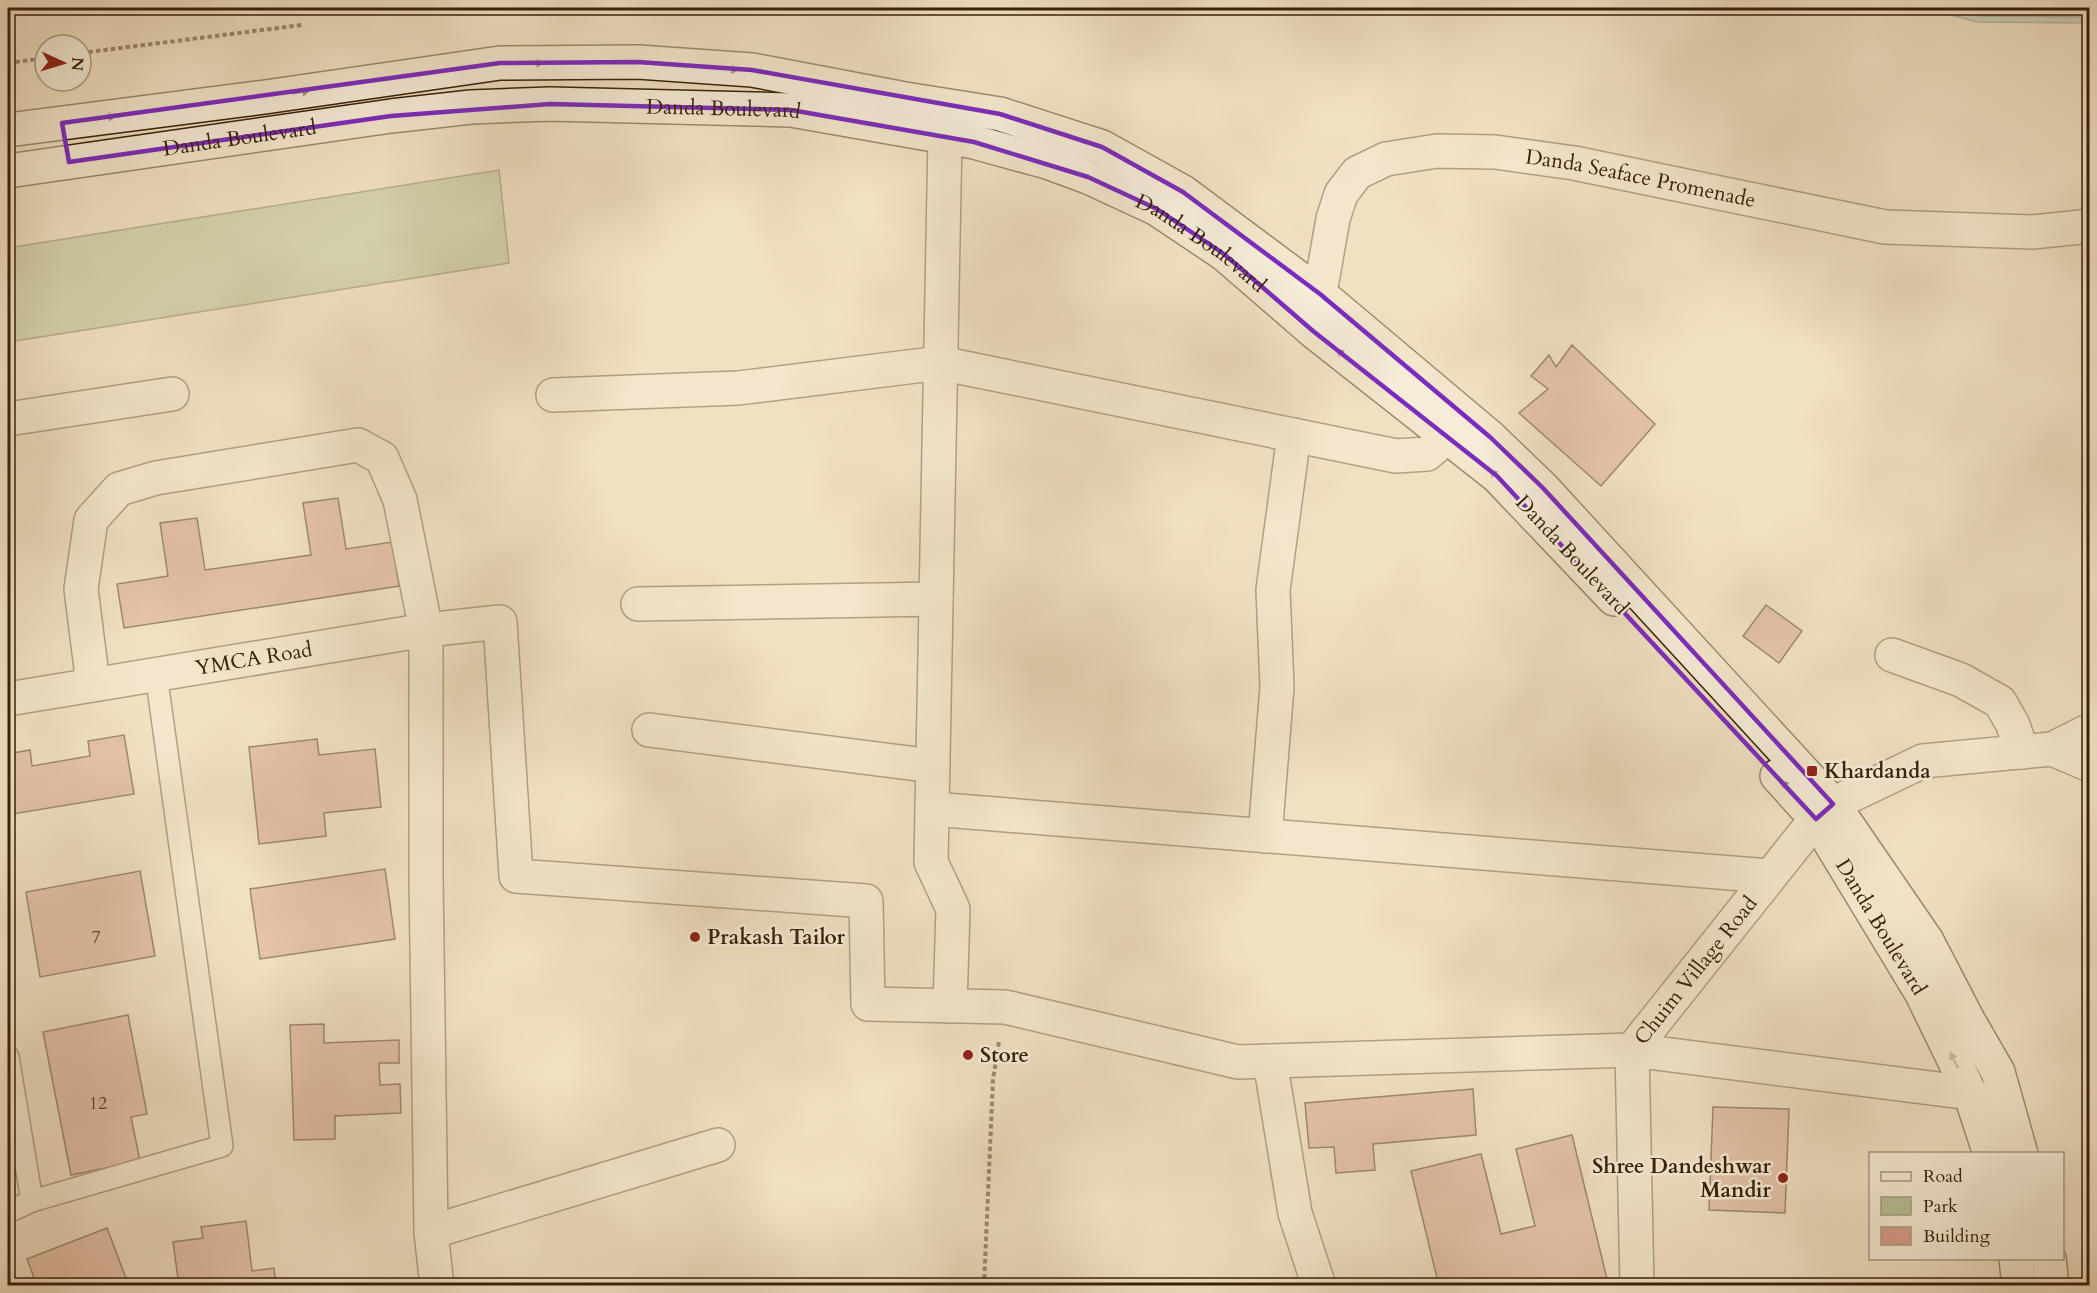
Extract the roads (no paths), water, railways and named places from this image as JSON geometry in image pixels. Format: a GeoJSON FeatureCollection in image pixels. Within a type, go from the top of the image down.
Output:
{"type":"FeatureCollection","features":[{"type":"Feature","properties":{"kind":"street"},"geometry":{"type":"LineString","coordinates":[[8,130],[265,97],[500,63],[638,62],[752,70],[947,121],[1000,114],[1102,147],[1183,192],[1320,294],[1490,437],[1543,488],[1825,812],[1927,941],[1998,1072],[2020,1152]]}},
{"type":"Feature","properties":{"kind":"street"},"geometry":{"type":"LineString","coordinates":[[500,63],[504,105]]}},
{"type":"Feature","properties":{"kind":"street"},"geometry":{"type":"LineString","coordinates":[[696,107],[699,66]]}},
{"type":"Feature","properties":{"kind":"street","name":"Danda Boulevard"},"geometry":{"type":"LineString","coordinates":[[8,171],[391,116],[504,105],[550,104],[791,110],[947,121],[974,142],[1047,162],[1088,177],[1157,209],[1224,254],[1313,331],[1497,476],[1825,812],[1922,994],[1970,1093],[1989,1152]]}},
{"type":"Feature","properties":{"kind":"street"},"geometry":{"type":"LineString","coordinates":[[947,121],[931,862],[953,909],[950,1006],[1005,1007],[1238,1062],[1632,1050],[1970,1093]]}},
{"type":"Feature","properties":{"kind":"street"},"geometry":{"type":"LineString","coordinates":[[62,123],[69,162]]}},
{"type":"Feature","properties":{"kind":"street","name":"Danda Seaface Promenade"},"geometry":{"type":"LineString","coordinates":[[1313,331],[1334,219],[1341,194],[1358,173],[1386,159],[1437,151],[1495,152],[1574,163],[1885,227],[2032,232],[2090,226]]}},
{"type":"Feature","properties":{"kind":"street"},"geometry":{"type":"LineString","coordinates":[[553,395],[738,388],[940,363],[1396,456],[1427,454],[1448,437]]}},
{"type":"Feature","properties":{"kind":"street"},"geometry":{"type":"LineString","coordinates":[[8,419],[172,394]]}},
{"type":"Feature","properties":{"kind":"street"},"geometry":{"type":"LineString","coordinates":[[1265,836],[1278,687],[1273,590],[1294,435]]}},
{"type":"Feature","properties":{"kind":"street"},"geometry":{"type":"LineString","coordinates":[[93,684],[81,589],[92,520],[119,489],[156,478],[358,445],[382,458],[400,500],[426,630],[426,876],[431,1232],[437,1286]]}},
{"type":"Feature","properties":{"kind":"street"},"geometry":{"type":"LineString","coordinates":[[638,604],[936,599]]}},
{"type":"Feature","properties":{"kind":"street","name":"YMCA Road"},"geometry":{"type":"LineString","coordinates":[[8,699],[426,630],[500,622],[516,876],[866,901],[868,1004],[950,1006]]}},
{"type":"Feature","properties":{"kind":"street"},"geometry":{"type":"LineString","coordinates":[[1892,655],[1961,680],[2000,702],[2013,725],[2037,750],[2090,765]]}},
{"type":"Feature","properties":{"kind":"street"},"geometry":{"type":"LineString","coordinates":[[649,730],[933,766]]}},
{"type":"Feature","properties":{"kind":"street"},"geometry":{"type":"LineString","coordinates":[[1825,812],[1923,761],[2037,750],[2090,730]]}},
{"type":"Feature","properties":{"kind":"street"},"geometry":{"type":"LineString","coordinates":[[932,809],[1769,876]]}},
{"type":"Feature","properties":{"kind":"street","name":"Chuim Village Road"},"geometry":{"type":"LineString","coordinates":[[1638,1286],[1632,1050],[1769,876],[1825,812]]}},
{"type":"Feature","properties":{"kind":"street"},"geometry":{"type":"LineString","coordinates":[[1270,1061],[1295,1213],[1319,1286]]}},
{"type":"Feature","properties":{"kind":"street"},"geometry":{"type":"LineString","coordinates":[[431,1232],[718,1145]]}},
{"type":"Feature","properties":{"kind":"street"},"geometry":{"type":"LineString","coordinates":[[2016,1260],[2019,1286]]}},
{"type":"Feature","properties":{"kind":"street"},"geometry":{"type":"LineString","coordinates":[[2049,1260],[2052,1286]]}},
{"type":"Feature","properties":{"kind":"lane"},"geometry":{"type":"LineString","coordinates":[[8,1212],[32,1200],[222,1146],[156,674]]}},
{"type":"Feature","properties":{"kind":"lane"},"geometry":{"type":"LineString","coordinates":[[8,1057],[32,1200]]}},
{"type":"Feature","properties":{"kind":"water"},"geometry":{"type":"Polygon","coordinates":[[[1923,8],[2089,8],[2089,23],[1978,22],[1923,8]]]}},
{"type":"Feature","properties":{"kind":"place","name":"Khardanda"},"geometry":{"type":"Point","coordinates":[1812,771]}},
{"type":"Feature","properties":{"kind":"place","name":"Prakash Tailor"},"geometry":{"type":"Point","coordinates":[695,937]}},
{"type":"Feature","properties":{"kind":"place","name":"Store"},"geometry":{"type":"Point","coordinates":[968,1055]}},
{"type":"Feature","properties":{"kind":"place","name":"Shree Dandeshwar Mandir"},"geometry":{"type":"Point","coordinates":[1783,1178]}}]}
